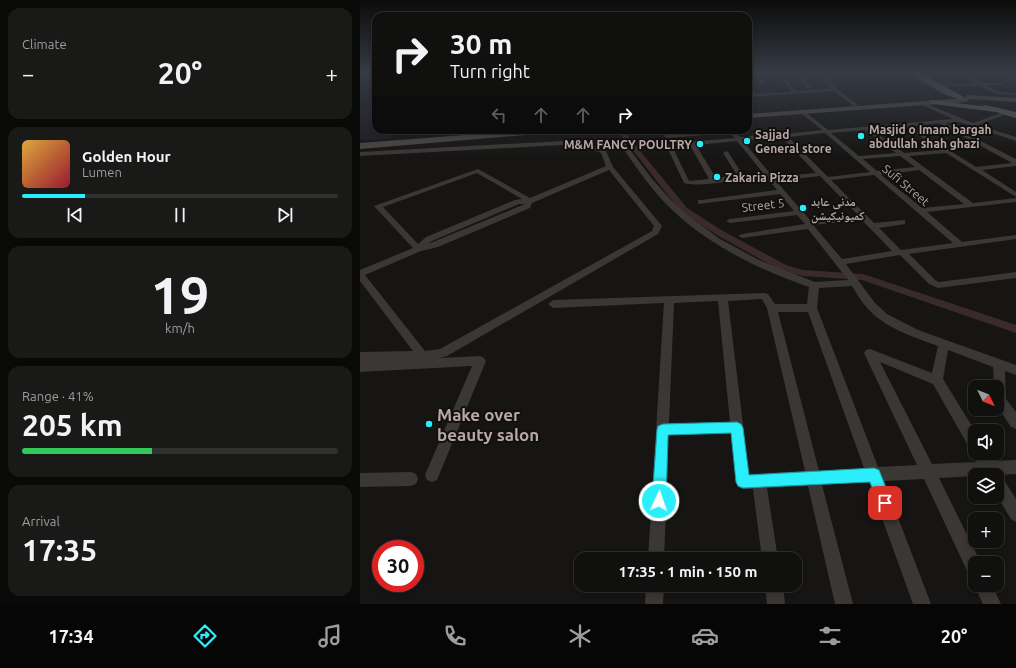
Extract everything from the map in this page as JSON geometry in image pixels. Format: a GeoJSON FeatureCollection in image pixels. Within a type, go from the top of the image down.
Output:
{"type":"FeatureCollection","features":[{"type":"Feature","properties":{"kind":"main road"},"geometry":{"type":"LineString","coordinates":[[972,100],[996,110],[1016,115]]}},
{"type":"Feature","properties":{"kind":"main road"},"geometry":{"type":"LineString","coordinates":[[975,100],[1016,112]]}},
{"type":"Feature","properties":{"kind":"main road"},"geometry":{"type":"LineString","coordinates":[[933,101],[996,110]]}},
{"type":"Feature","properties":{"kind":"street"},"geometry":{"type":"LineString","coordinates":[[849,100],[856,105]]}},
{"type":"Feature","properties":{"kind":"street"},"geometry":{"type":"LineString","coordinates":[[752,115],[856,105],[942,100]]}},
{"type":"Feature","properties":{"kind":"street"},"geometry":{"type":"LineString","coordinates":[[1003,100],[1016,101]]}},
{"type":"Feature","properties":{"kind":"street"},"geometry":{"type":"LineString","coordinates":[[752,115],[933,101]]}},
{"type":"Feature","properties":{"kind":"street"},"geometry":{"type":"LineString","coordinates":[[922,103],[972,125],[1016,139]]}},
{"type":"Feature","properties":{"kind":"street","name":"Sufi Street"},"geometry":{"type":"LineString","coordinates":[[803,112],[960,244]]}},
{"type":"Feature","properties":{"kind":"street"},"geometry":{"type":"LineString","coordinates":[[972,125],[1006,113]]}},
{"type":"Feature","properties":{"kind":"street"},"geometry":{"type":"LineString","coordinates":[[921,168],[824,177],[741,177],[691,183],[686,182],[670,147],[672,145],[738,138],[959,120]]}},
{"type":"Feature","properties":{"kind":"street"},"geometry":{"type":"LineString","coordinates":[[940,122],[1016,163]]}},
{"type":"Feature","properties":{"kind":"street"},"geometry":{"type":"LineString","coordinates":[[905,124],[1016,195]]}},
{"type":"Feature","properties":{"kind":"street"},"geometry":{"type":"LineString","coordinates":[[866,128],[971,204]]}},
{"type":"Feature","properties":{"kind":"street"},"geometry":{"type":"LineString","coordinates":[[360,142],[471,134]]}},
{"type":"Feature","properties":{"kind":"street"},"geometry":{"type":"LineString","coordinates":[[360,146],[510,134]]}},
{"type":"Feature","properties":{"kind":"street"},"geometry":{"type":"LineString","coordinates":[[666,136],[688,134]]}},
{"type":"Feature","properties":{"kind":"street"},"geometry":{"type":"LineString","coordinates":[[734,134],[842,264],[871,306],[883,317],[914,333],[1016,370]]}},
{"type":"Feature","properties":{"kind":"street"},"geometry":{"type":"LineString","coordinates":[[782,134],[872,226],[932,282],[938,285],[1016,275]]}},
{"type":"Feature","properties":{"kind":"street"},"geometry":{"type":"LineString","coordinates":[[360,154],[578,141],[604,152],[610,167],[658,226],[658,229],[655,232],[442,353],[360,357]]}},
{"type":"Feature","properties":{"kind":"street"},"geometry":{"type":"LineString","coordinates":[[692,143],[714,181]]}},
{"type":"Feature","properties":{"kind":"street"},"geometry":{"type":"LineString","coordinates":[[889,145],[915,143]]}},
{"type":"Feature","properties":{"kind":"street"},"geometry":{"type":"LineString","coordinates":[[622,144],[668,202],[696,226],[732,249],[778,272],[814,285],[855,282]]}},
{"type":"Feature","properties":{"kind":"street"},"geometry":{"type":"LineString","coordinates":[[766,151],[795,148]]}},
{"type":"Feature","properties":{"kind":"street"},"geometry":{"type":"LineString","coordinates":[[856,158],[948,151]]}},
{"type":"Feature","properties":{"kind":"street"},"geometry":{"type":"LineString","coordinates":[[726,153],[741,177]]}},
{"type":"Feature","properties":{"kind":"street"},"geometry":{"type":"LineString","coordinates":[[974,168],[1016,163]]}},
{"type":"Feature","properties":{"kind":"street"},"geometry":{"type":"LineString","coordinates":[[422,354],[360,274],[418,249],[435,245],[480,222],[527,206],[530,201],[610,167]]}},
{"type":"Feature","properties":{"kind":"street"},"geometry":{"type":"LineString","coordinates":[[418,249],[378,206],[478,171],[530,201]]}},
{"type":"Feature","properties":{"kind":"street"},"geometry":{"type":"LineString","coordinates":[[701,202],[782,192]]}},
{"type":"Feature","properties":{"kind":"street"},"geometry":{"type":"LineString","coordinates":[[919,211],[1016,200]]}},
{"type":"Feature","properties":{"kind":"street","name":"Street 5"},"geometry":{"type":"LineString","coordinates":[[730,221],[799,213]]}},
{"type":"Feature","properties":{"kind":"street"},"geometry":{"type":"LineString","coordinates":[[742,236],[864,217]]}},
{"type":"Feature","properties":{"kind":"street"},"geometry":{"type":"LineString","coordinates":[[872,226],[902,222]]}},
{"type":"Feature","properties":{"kind":"street"},"geometry":{"type":"LineString","coordinates":[[842,264],[900,252],[1016,237]]}},
{"type":"Feature","properties":{"kind":"street"},"geometry":{"type":"LineString","coordinates":[[814,285],[812,308],[922,604]]}},
{"type":"Feature","properties":{"kind":"street"},"geometry":{"type":"LineString","coordinates":[[553,304],[765,296],[772,308],[844,604]]}},
{"type":"Feature","properties":{"kind":"street"},"geometry":{"type":"LineString","coordinates":[[723,298],[743,482],[813,477],[929,472],[968,472]]}},
{"type":"Feature","properties":{"kind":"street"},"geometry":{"type":"LineString","coordinates":[[656,552],[669,300]]}},
{"type":"Feature","properties":{"kind":"street"},"geometry":{"type":"LineString","coordinates":[[772,308],[812,308]]}},
{"type":"Feature","properties":{"kind":"street"},"geometry":{"type":"LineString","coordinates":[[937,380],[944,344]]}},
{"type":"Feature","properties":{"kind":"street"},"geometry":{"type":"LineString","coordinates":[[968,432],[937,380],[870,353],[969,556]]}},
{"type":"Feature","properties":{"kind":"street"},"geometry":{"type":"LineString","coordinates":[[360,367],[480,361],[432,475]]}},
{"type":"Feature","properties":{"kind":"street"},"geometry":{"type":"LineString","coordinates":[[999,363],[1000,400],[1016,423]]}},
{"type":"Feature","properties":{"kind":"street"},"geometry":{"type":"LineString","coordinates":[[663,430],[737,428]]}},
{"type":"Feature","properties":{"kind":"street"},"geometry":{"type":"LineString","coordinates":[[1004,469],[1016,467]]}},
{"type":"Feature","properties":{"kind":"street"},"geometry":{"type":"LineString","coordinates":[[360,480],[411,479]]}},
{"type":"Feature","properties":{"kind":"street"},"geometry":{"type":"LineString","coordinates":[[758,481],[769,552]]}},
{"type":"Feature","properties":{"kind":"street"},"geometry":{"type":"LineString","coordinates":[[1004,494],[1016,514]]}},
{"type":"Feature","properties":{"kind":"street"},"geometry":{"type":"LineString","coordinates":[[654,604],[655,592]]}},
{"type":"Feature","properties":{"kind":"street"},"geometry":{"type":"LineString","coordinates":[[775,592],[776,604]]}},
{"type":"Feature","properties":{"kind":"street"},"geometry":{"type":"LineString","coordinates":[[986,592],[992,604]]}},
{"type":"Feature","properties":{"kind":"shaded area"},"geometry":{"type":"Polygon","coordinates":[[[372,106],[372,134],[394,134],[390,139],[360,140],[360,107],[372,106]]]}},
{"type":"Feature","properties":{"kind":"waterway"},"geometry":{"type":"LineString","coordinates":[[623,134],[684,210],[720,233],[782,267],[803,273],[863,277],[1016,329]]}},
{"type":"Feature","properties":{"kind":"place","name":"Masjid o Imam bargah abdullah shah ghazi"},"geometry":{"type":"Point","coordinates":[861,136]}},
{"type":"Feature","properties":{"kind":"place","name":"Sajjad General store"},"geometry":{"type":"Point","coordinates":[747,141]}},
{"type":"Feature","properties":{"kind":"place","name":"M&M FANCY POULTRY"},"geometry":{"type":"Point","coordinates":[700,144]}},
{"type":"Feature","properties":{"kind":"place","name":"Zakaria Pizza"},"geometry":{"type":"Point","coordinates":[717,177]}},
{"type":"Feature","properties":{"kind":"place","name":"مدنی عابد کمیونیکیشن"},"geometry":{"type":"Point","coordinates":[803,208]}},
{"type":"Feature","properties":{"kind":"place","name":"Make over beauty salon"},"geometry":{"type":"Point","coordinates":[429,424]}},
{"type":"Feature","properties":{"kind":"route"},"geometry":{"type":"LineString","coordinates":[[659,501],[663,430],[737,428],[743,482],[813,477],[874,475],[885,503]]}}]}
